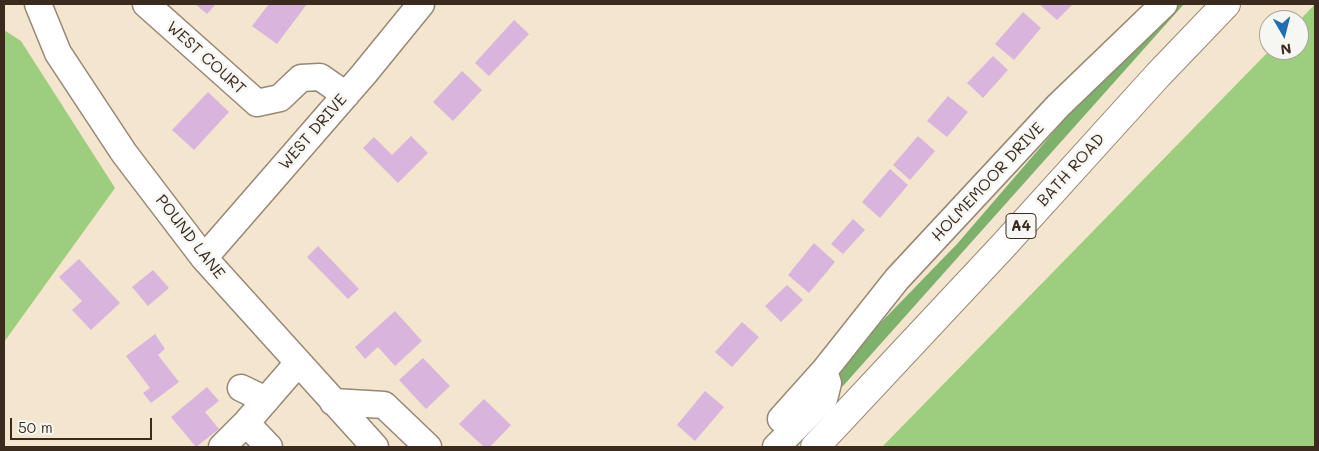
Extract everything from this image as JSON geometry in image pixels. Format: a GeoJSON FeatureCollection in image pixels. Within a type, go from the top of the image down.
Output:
{"type":"FeatureCollection","features":[{"type":"Feature","properties":{"kind":"main road","name":"BATH ROAD"},"geometry":{"type":"LineString","coordinates":[[815,447],[1003,246],[1158,75],[1226,4]]}},
{"type":"Feature","properties":{"kind":"street","name":"POUND LANE"},"geometry":{"type":"LineString","coordinates":[[38,4],[58,53],[124,153],[204,258],[375,447]]}},
{"type":"Feature","properties":{"kind":"street","name":"WEST COURT"},"geometry":{"type":"LineString","coordinates":[[146,4],[257,103],[280,98],[301,78],[320,77],[346,95]]}},
{"type":"Feature","properties":{"kind":"street","name":"WEST DRIVE"},"geometry":{"type":"LineString","coordinates":[[204,258],[346,95],[421,4]]}},
{"type":"Feature","properties":{"kind":"street","name":"HOLMEMOOR DRIVE"},"geometry":{"type":"LineString","coordinates":[[781,419],[824,372],[898,279],[1058,106],[1164,4]]}},
{"type":"Feature","properties":{"kind":"street"},"geometry":{"type":"LineString","coordinates":[[222,447],[246,423],[298,363]]}},
{"type":"Feature","properties":{"kind":"street"},"geometry":{"type":"LineString","coordinates":[[776,447],[824,399],[828,383],[824,372]]}},
{"type":"Feature","properties":{"kind":"street"},"geometry":{"type":"LineString","coordinates":[[241,388],[266,400]]}},
{"type":"Feature","properties":{"kind":"street"},"geometry":{"type":"LineString","coordinates":[[333,402],[384,405],[428,447]]}},
{"type":"Feature","properties":{"kind":"street"},"geometry":{"type":"LineString","coordinates":[[246,423],[269,447]]}},
{"type":"Feature","properties":{"kind":"green space"},"geometry":{"type":"Polygon","coordinates":[[[1164,4],[1184,4],[843,386],[795,411],[957,244],[1164,4]]]}},
{"type":"Feature","properties":{"kind":"green space"},"geometry":{"type":"Polygon","coordinates":[[[1315,4],[1315,447],[882,447],[1260,60],[1309,60],[1309,10],[1315,4]]]}},
{"type":"Feature","properties":{"kind":"green space"},"geometry":{"type":"Polygon","coordinates":[[[4,30],[21,41],[115,188],[4,342],[4,30]]]}},
{"type":"Feature","properties":{"kind":"building"},"geometry":{"type":"Polygon","coordinates":[[[195,4],[216,4],[207,14],[195,4]]]}},
{"type":"Feature","properties":{"kind":"building"},"geometry":{"type":"Polygon","coordinates":[[[269,4],[307,4],[277,44],[252,26],[269,4]]]}},
{"type":"Feature","properties":{"kind":"building"},"geometry":{"type":"Polygon","coordinates":[[[1039,4],[1073,4],[1057,20],[1039,4]]]}},
{"type":"Feature","properties":{"kind":"building"},"geometry":{"type":"Polygon","coordinates":[[[1023,12],[1041,28],[1014,60],[995,44],[1023,12]]]}},
{"type":"Feature","properties":{"kind":"building"},"geometry":{"type":"Polygon","coordinates":[[[514,20],[529,34],[489,76],[475,63],[514,20]]]}},
{"type":"Feature","properties":{"kind":"building"},"geometry":{"type":"Polygon","coordinates":[[[993,56],[1008,70],[983,98],[967,83],[993,56]]]}},
{"type":"Feature","properties":{"kind":"building"},"geometry":{"type":"Polygon","coordinates":[[[462,71],[482,90],[453,121],[433,102],[462,71]]]}},
{"type":"Feature","properties":{"kind":"building"},"geometry":{"type":"Polygon","coordinates":[[[208,92],[229,112],[194,150],[172,130],[208,92]]]}},
{"type":"Feature","properties":{"kind":"building"},"geometry":{"type":"Polygon","coordinates":[[[948,96],[968,112],[947,137],[927,121],[948,96]]]}},
{"type":"Feature","properties":{"kind":"building"},"geometry":{"type":"Polygon","coordinates":[[[411,136],[428,153],[398,183],[363,148],[374,137],[392,155],[411,136]]]}},
{"type":"Feature","properties":{"kind":"building"},"geometry":{"type":"Polygon","coordinates":[[[918,136],[935,151],[910,180],[893,165],[918,136]]]}},
{"type":"Feature","properties":{"kind":"building"},"geometry":{"type":"Polygon","coordinates":[[[890,169],[908,185],[880,218],[862,202],[890,169]]]}},
{"type":"Feature","properties":{"kind":"building"},"geometry":{"type":"Polygon","coordinates":[[[853,219],[865,230],[843,254],[831,244],[853,219]]]}},
{"type":"Feature","properties":{"kind":"building"},"geometry":{"type":"Polygon","coordinates":[[[814,243],[835,262],[809,293],[788,275],[814,243]]]}},
{"type":"Feature","properties":{"kind":"building"},"geometry":{"type":"Polygon","coordinates":[[[318,246],[359,289],[348,299],[307,257],[318,246]]]}},
{"type":"Feature","properties":{"kind":"building"},"geometry":{"type":"Polygon","coordinates":[[[79,259],[120,303],[91,330],[72,310],[82,301],[59,277],[79,259]]]}},
{"type":"Feature","properties":{"kind":"building"},"geometry":{"type":"Polygon","coordinates":[[[153,270],[169,288],[148,306],[132,287],[153,270]]]}},
{"type":"Feature","properties":{"kind":"building"},"geometry":{"type":"Polygon","coordinates":[[[787,285],[803,300],[781,322],[765,306],[787,285]]]}},
{"type":"Feature","properties":{"kind":"building"},"geometry":{"type":"Polygon","coordinates":[[[395,311],[422,341],[395,366],[378,347],[365,359],[355,347],[395,311]]]}},
{"type":"Feature","properties":{"kind":"building"},"geometry":{"type":"Polygon","coordinates":[[[742,322],[759,337],[732,367],[715,352],[742,322]]]}},
{"type":"Feature","properties":{"kind":"building"},"geometry":{"type":"Polygon","coordinates":[[[155,334],[165,349],[158,355],[179,382],[151,403],[143,393],[150,388],[126,356],[155,334]]]}},
{"type":"Feature","properties":{"kind":"building"},"geometry":{"type":"Polygon","coordinates":[[[423,358],[450,386],[426,409],[399,380],[423,358]]]}},
{"type":"Feature","properties":{"kind":"building"},"geometry":{"type":"Polygon","coordinates":[[[207,387],[219,401],[205,412],[219,429],[196,447],[171,417],[207,387]]]}},
{"type":"Feature","properties":{"kind":"building"},"geometry":{"type":"Polygon","coordinates":[[[705,391],[724,407],[695,441],[677,425],[705,391]]]}},
{"type":"Feature","properties":{"kind":"building"},"geometry":{"type":"Polygon","coordinates":[[[484,399],[511,425],[490,447],[484,447],[459,424],[484,399]]]}}]}
